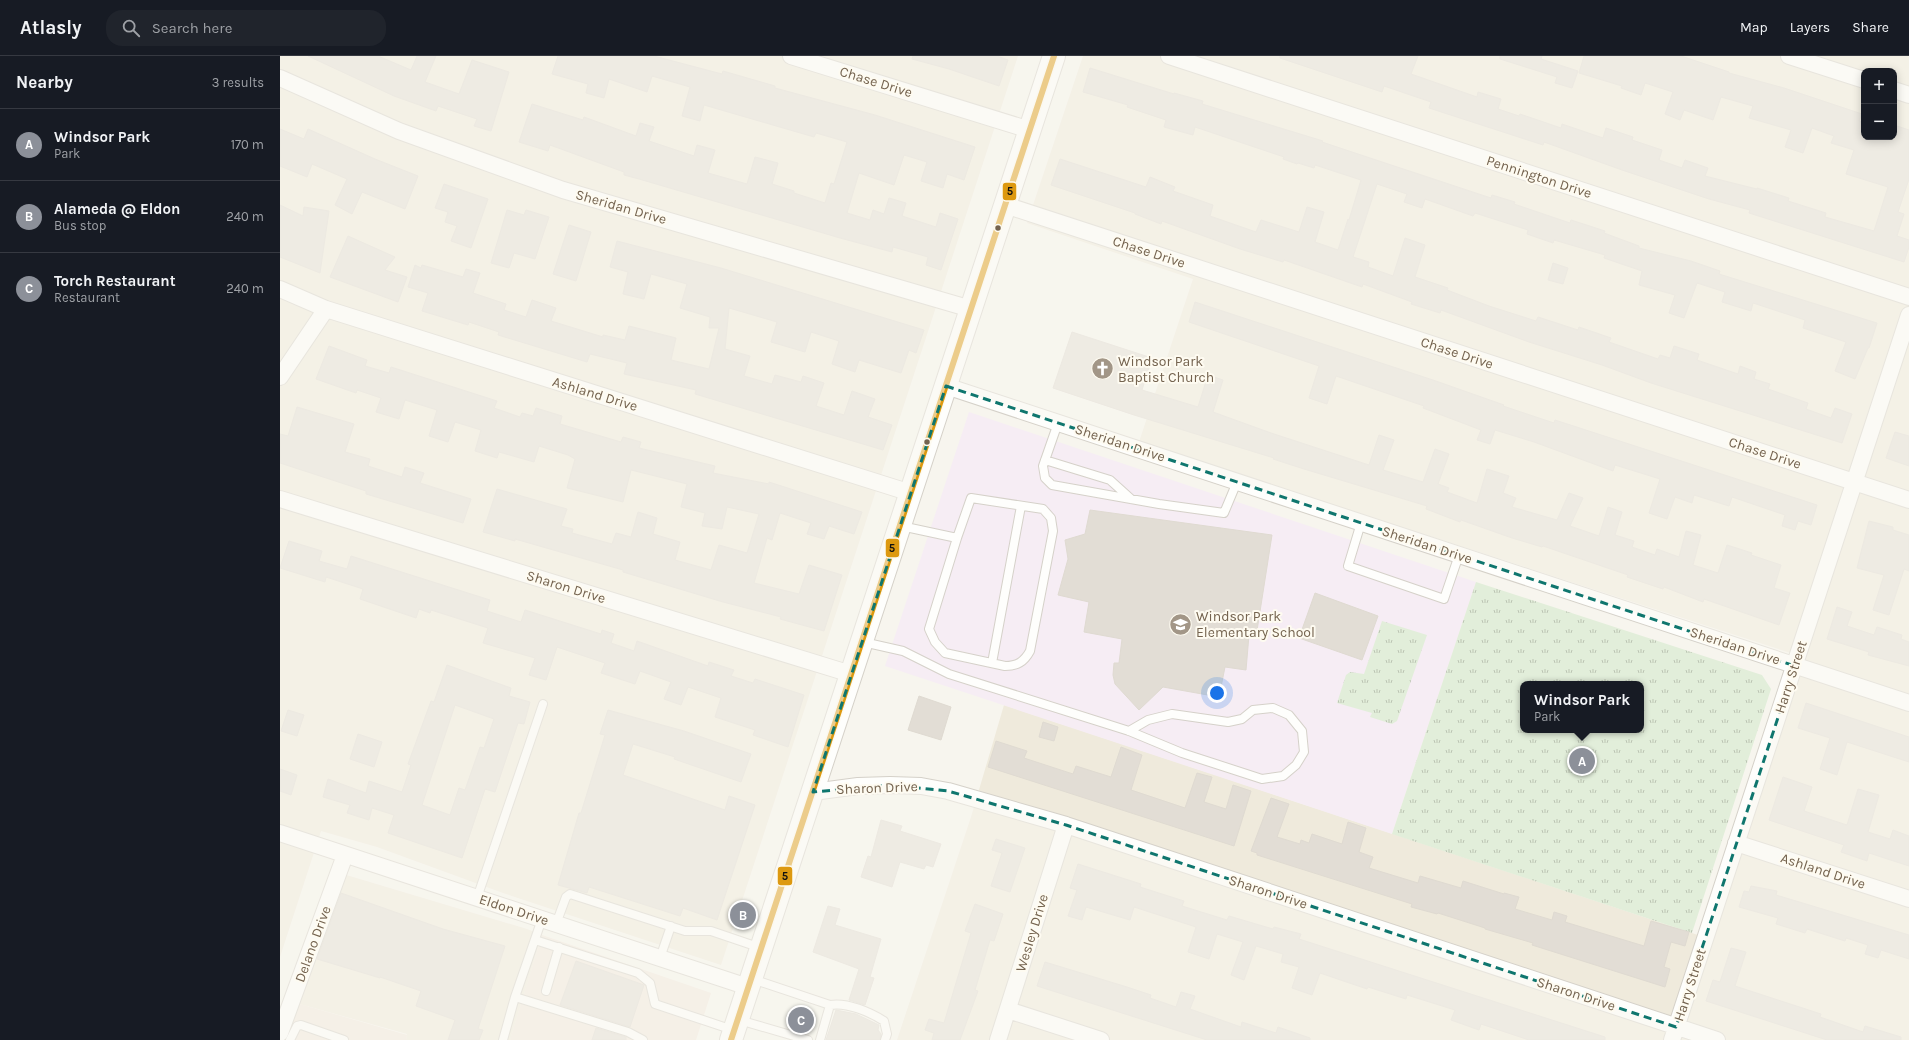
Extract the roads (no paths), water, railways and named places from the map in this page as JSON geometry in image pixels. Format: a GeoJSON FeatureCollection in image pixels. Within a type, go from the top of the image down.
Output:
{"type":"FeatureCollection","features":[{"type":"Feature","properties":{"kind":"main road"},"geometry":{"type":"LineString","coordinates":[[734,1030],[1054,56]]}},
{"type":"Feature","properties":{"kind":"street","name":"Chase Drive"},"geometry":{"type":"LineString","coordinates":[[791,56],[1030,130]]}},
{"type":"Feature","properties":{"kind":"street","name":"Pennington Drive"},"geometry":{"type":"LineString","coordinates":[[1169,56],[1909,297]]}},
{"type":"Feature","properties":{"kind":"street"},"geometry":{"type":"LineString","coordinates":[[1789,56],[1861,79]]}},
{"type":"Feature","properties":{"kind":"street","name":"Sheridan Drive"},"geometry":{"type":"LineString","coordinates":[[280,78],[399,131],[563,190],[971,310]]}},
{"type":"Feature","properties":{"kind":"street"},"geometry":{"type":"LineString","coordinates":[[1897,91],[1909,95]]}},
{"type":"Feature","properties":{"kind":"street","name":"Chase Drive"},"geometry":{"type":"LineString","coordinates":[[1005,205],[1909,500]]}},
{"type":"Feature","properties":{"kind":"street","name":"Ashland Drive"},"geometry":{"type":"LineString","coordinates":[[280,290],[326,309],[911,493]]}},
{"type":"Feature","properties":{"kind":"street"},"geometry":{"type":"LineString","coordinates":[[280,377],[326,309]]}},
{"type":"Feature","properties":{"kind":"street","name":"Harry Street"},"geometry":{"type":"LineString","coordinates":[[1674,1033],[1909,315]]}},
{"type":"Feature","properties":{"kind":"street","name":"Sheridan Drive"},"geometry":{"type":"LineString","coordinates":[[946,386],[1909,703]]}},
{"type":"Feature","properties":{"kind":"street","name":"Sharon Drive"},"geometry":{"type":"LineString","coordinates":[[280,499],[851,674]]}},
{"type":"Feature","properties":{"kind":"street","name":"Sharon Drive"},"geometry":{"type":"LineString","coordinates":[[813,792],[858,786],[921,786],[948,791],[1066,825],[1674,1033],[1717,1040]]}},
{"type":"Feature","properties":{"kind":"street","name":"Wesley Drive"},"geometry":{"type":"LineString","coordinates":[[998,1040],[1066,825]]}},
{"type":"Feature","properties":{"kind":"street","name":"Eldon Drive"},"geometry":{"type":"LineString","coordinates":[[280,833],[660,958],[750,983]]}},
{"type":"Feature","properties":{"kind":"street","name":"Ashland Drive"},"geometry":{"type":"LineString","coordinates":[[1736,843],[1909,899]]}},
{"type":"Feature","properties":{"kind":"street","name":"Delano Drive"},"geometry":{"type":"LineString","coordinates":[[287,1032],[345,855]]}},
{"type":"Feature","properties":{"kind":"street"},"geometry":{"type":"LineString","coordinates":[[1008,1010],[1101,1040]]}},
{"type":"Feature","properties":{"kind":"lane"},"geometry":{"type":"LineString","coordinates":[[1058,423],[1043,466],[1044,478],[1052,485],[1131,500],[1224,513],[1237,482]]}},
{"type":"Feature","properties":{"kind":"lane"},"geometry":{"type":"LineString","coordinates":[[1045,460],[1110,480],[1131,500]]}},
{"type":"Feature","properties":{"kind":"lane"},"geometry":{"type":"LineString","coordinates":[[971,498],[1043,509],[1051,518],[1053,531],[1030,651],[1026,659],[1015,666],[992,663],[945,653],[934,642],[928,629],[957,538],[971,498]]}},
{"type":"Feature","properties":{"kind":"lane"},"geometry":{"type":"LineString","coordinates":[[992,663],[1021,506]]}},
{"type":"Feature","properties":{"kind":"lane"},"geometry":{"type":"LineString","coordinates":[[1361,523],[1348,566],[1444,599],[1459,555]]}},
{"type":"Feature","properties":{"kind":"lane"},"geometry":{"type":"LineString","coordinates":[[900,526],[957,538]]}},
{"type":"Feature","properties":{"kind":"lane"},"geometry":{"type":"LineString","coordinates":[[862,642],[903,651],[949,674],[1129,731],[1182,753],[1262,780],[1283,776],[1296,765],[1304,752],[1302,731],[1289,715],[1273,708],[1253,710],[1242,719],[1228,722],[1172,714],[1148,720],[1129,731]]}},
{"type":"Feature","properties":{"kind":"lane"},"geometry":{"type":"LineString","coordinates":[[477,898],[543,704]]}},
{"type":"Feature","properties":{"kind":"lane"},"geometry":{"type":"LineString","coordinates":[[502,1040],[514,998],[535,940],[570,894],[685,930],[711,931],[761,948]]}},
{"type":"Feature","properties":{"kind":"lane"},"geometry":{"type":"LineString","coordinates":[[660,958],[671,926]]}},
{"type":"Feature","properties":{"kind":"lane"},"geometry":{"type":"LineString","coordinates":[[535,940],[638,973],[650,983],[655,1004],[734,1030],[808,1040]]}},
{"type":"Feature","properties":{"kind":"lane"},"geometry":{"type":"LineString","coordinates":[[546,991],[559,947]]}},
{"type":"Feature","properties":{"kind":"lane"},"geometry":{"type":"LineString","coordinates":[[750,983],[830,1005],[840,1004],[879,1018],[884,1021],[887,1027],[885,1040]]}},
{"type":"Feature","properties":{"kind":"lane"},"geometry":{"type":"LineString","coordinates":[[514,998],[628,1032],[643,1040]]}},
{"type":"Feature","properties":{"kind":"lane"},"geometry":{"type":"LineString","coordinates":[[820,1040],[830,1005]]}},
{"type":"Feature","properties":{"kind":"lane"},"geometry":{"type":"LineString","coordinates":[[290,1040],[287,1032],[301,1025],[329,1038],[344,1040]]}},
{"type":"Feature","properties":{"kind":"place","name":"Windsor Park Baptist Church"},"geometry":{"type":"Point","coordinates":[1103,369]}},
{"type":"Feature","properties":{"kind":"place","name":"Windsor Park Elementary School"},"geometry":{"type":"Point","coordinates":[1180,624]}},
{"type":"Feature","properties":{"kind":"place","name":"Windsor Park"},"geometry":{"type":"Point","coordinates":[1582,761]}},
{"type":"Feature","properties":{"kind":"place","name":"Alameda @ Eldon"},"geometry":{"type":"Point","coordinates":[743,915]}},
{"type":"Feature","properties":{"kind":"place","name":"Torch Restaurant"},"geometry":{"type":"Point","coordinates":[801,1020]}}]}
